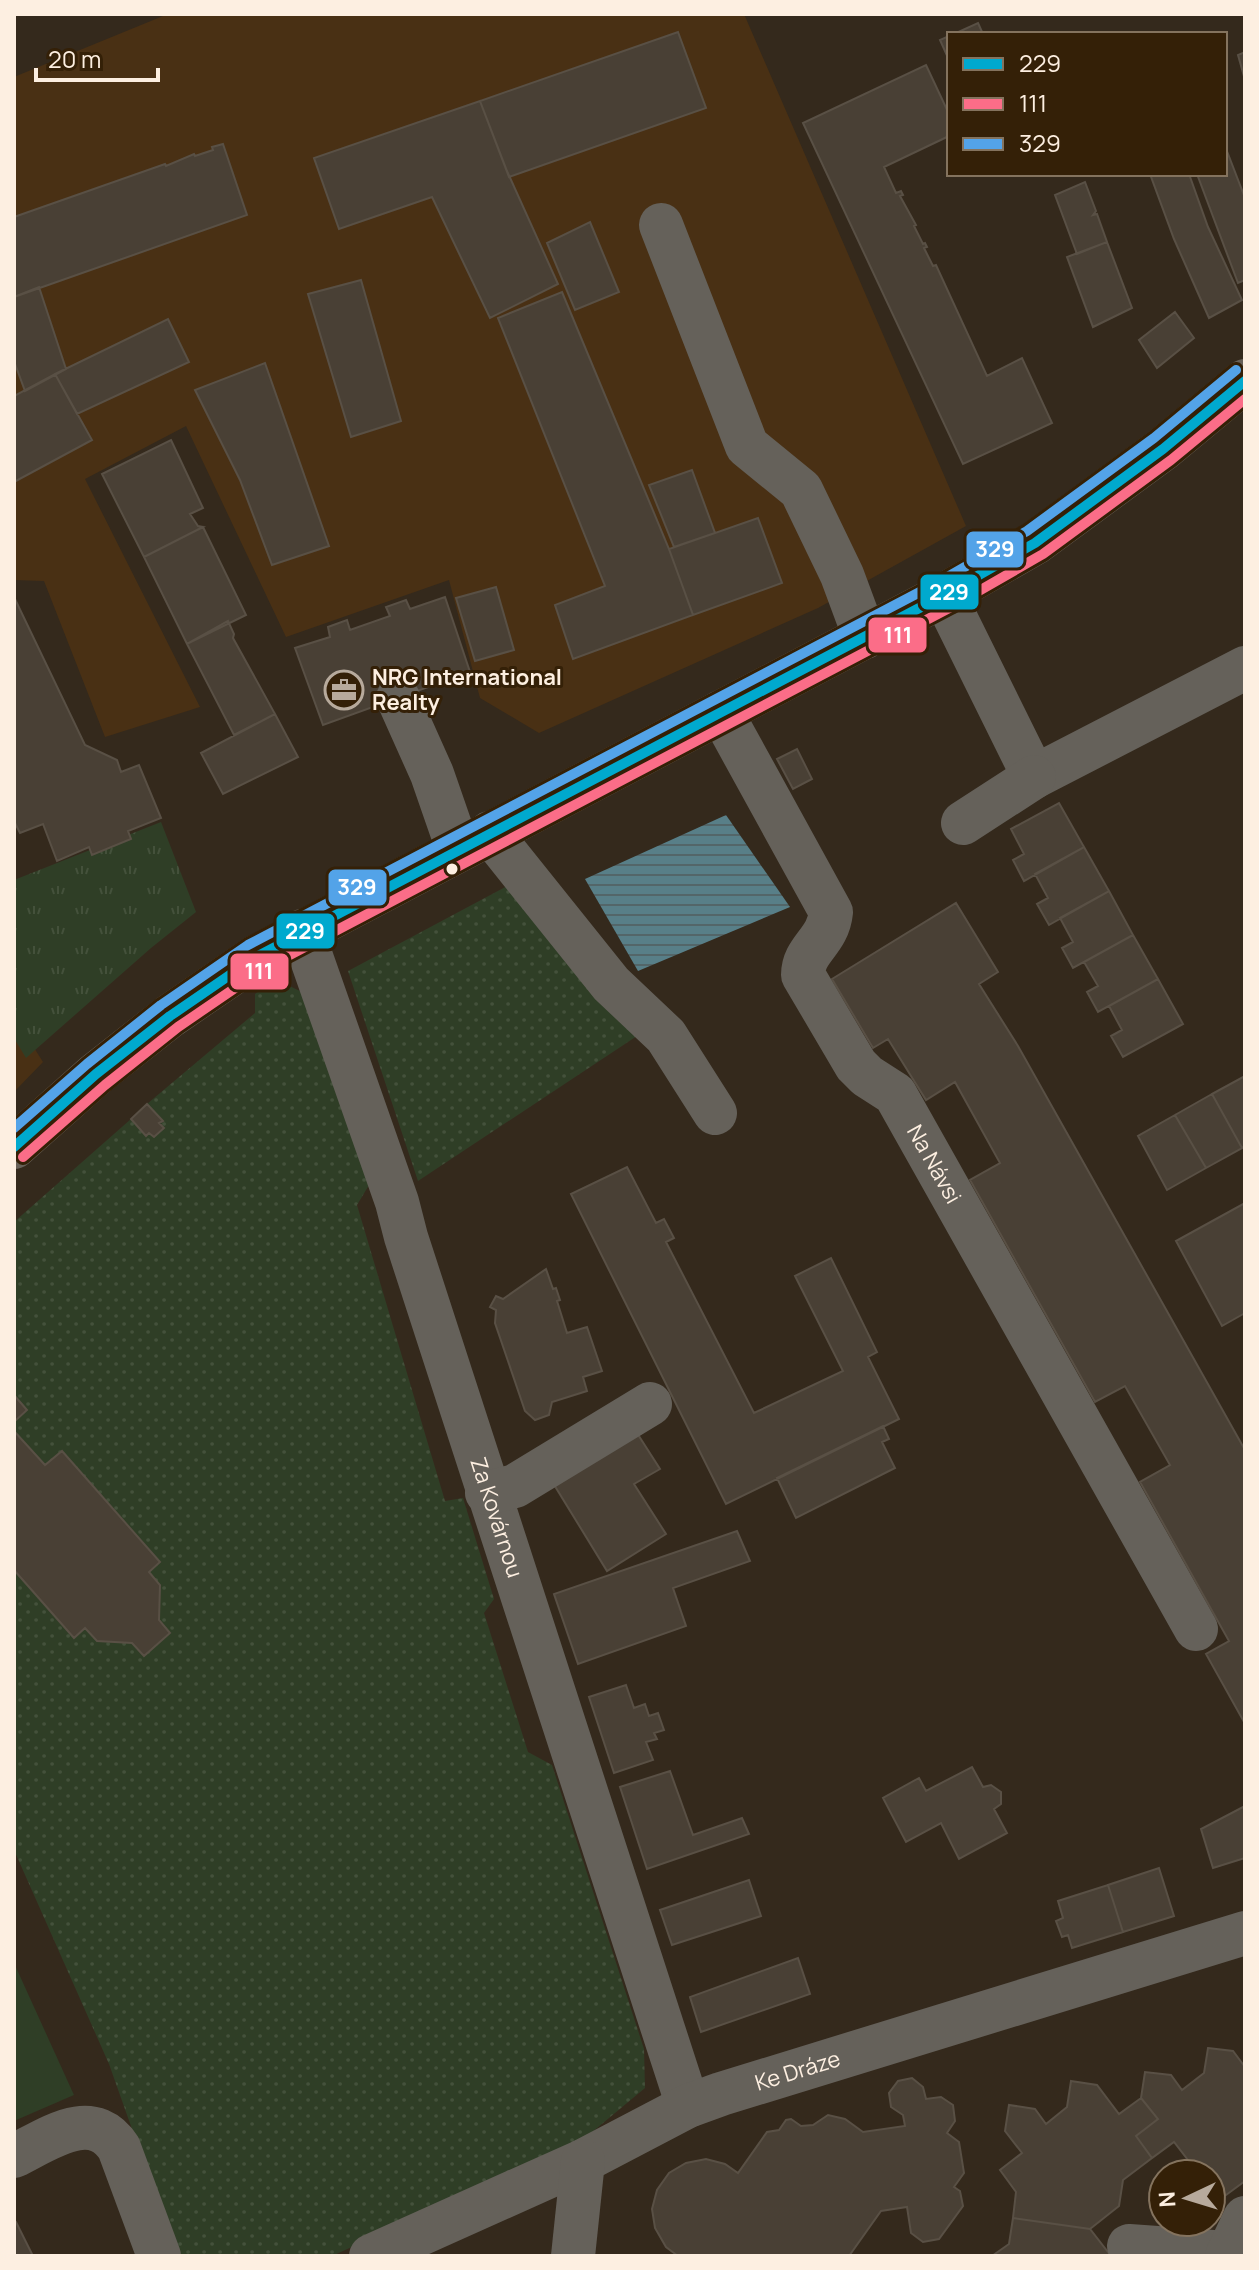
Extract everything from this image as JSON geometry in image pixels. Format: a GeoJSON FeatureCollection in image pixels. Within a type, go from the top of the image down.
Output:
{"type":"FeatureCollection","features":[{"type":"Feature","properties":{"kind":"main road"},"geometry":{"type":"LineString","coordinates":[[14,1147],[96,1074],[170,1016],[256,957],[865,637],[1035,543],[1163,449],[1245,382]]}},
{"type":"Feature","properties":{"kind":"street"},"geometry":{"type":"LineString","coordinates":[[661,225],[747,446],[801,490],[842,575],[865,637]]}},
{"type":"Feature","properties":{"kind":"street"},"geometry":{"type":"LineString","coordinates":[[944,595],[1034,777]]}},
{"type":"Feature","properties":{"kind":"street"},"geometry":{"type":"LineString","coordinates":[[963,823],[1034,777],[1245,668]]}},
{"type":"Feature","properties":{"kind":"street"},"geometry":{"type":"LineString","coordinates":[[398,698],[432,774],[474,841],[611,984],[666,1036],[715,1113]]}},
{"type":"Feature","properties":{"kind":"street","name":"Na Návsi"},"geometry":{"type":"LineString","coordinates":[[721,712],[831,912],[829,929],[808,956],[803,975],[856,1065],[895,1094],[1196,1629]]}},
{"type":"Feature","properties":{"kind":"street","name":"Za Kovárnou"},"geometry":{"type":"LineString","coordinates":[[302,931],[397,1202],[487,1493],[688,2106]]}},
{"type":"Feature","properties":{"kind":"street"},"geometry":{"type":"LineString","coordinates":[[487,1493],[515,1486],[650,1404]]}},
{"type":"Feature","properties":{"kind":"street","name":"Ke Dráze"},"geometry":{"type":"LineString","coordinates":[[371,2256],[583,2161],[688,2106],[1245,1933]]}},
{"type":"Feature","properties":{"kind":"street"},"geometry":{"type":"LineString","coordinates":[[14,2156],[72,2128],[98,2129],[111,2136],[119,2148],[159,2256]]}},
{"type":"Feature","properties":{"kind":"street"},"geometry":{"type":"LineString","coordinates":[[573,2256],[583,2161]]}},
{"type":"Feature","properties":{"kind":"street"},"geometry":{"type":"LineString","coordinates":[[1129,2246],[1233,2243]]}},
{"type":"Feature","properties":{"kind":"shaded area"},"geometry":{"type":"Polygon","coordinates":[[[168,14],[744,14],[966,526],[818,608],[539,733],[480,698],[449,580],[286,637],[186,426],[85,479],[200,707],[105,737],[44,581],[14,580],[14,77],[168,14]]]}},
{"type":"Feature","properties":{"kind":"shaded area"},"geometry":{"type":"Polygon","coordinates":[[[14,1016],[43,1062],[14,1092],[14,1016]]]}},
{"type":"Feature","properties":{"kind":"green space"},"geometry":{"type":"Polygon","coordinates":[[[161,822],[196,912],[26,1058],[14,1038],[14,880],[161,822]]]}},
{"type":"Feature","properties":{"kind":"green space"},"geometry":{"type":"Polygon","coordinates":[[[513,883],[637,1036],[418,1181],[348,971],[513,883]]]}},
{"type":"Feature","properties":{"kind":"green space"},"geometry":{"type":"Polygon","coordinates":[[[275,979],[304,993],[369,1185],[357,1205],[445,1501],[463,1498],[494,1599],[484,1613],[528,1752],[552,1765],[644,2049],[645,2088],[579,2143],[332,2256],[177,2256],[109,2064],[14,1850],[14,1222],[131,1119],[146,1136],[149,1133],[154,1137],[163,1128],[159,1123],[162,1120],[147,1104],[255,1013],[255,994],[275,979]]]}},
{"type":"Feature","properties":{"kind":"green space"},"geometry":{"type":"Polygon","coordinates":[[[14,1963],[74,2095],[14,2121],[14,1963]]]}},
{"type":"Feature","properties":{"kind":"water"},"geometry":{"type":"Polygon","coordinates":[[[726,815],[790,907],[638,971],[585,879],[726,815]]]}},
{"type":"Feature","properties":{"kind":"building"},"geometry":{"type":"Polygon","coordinates":[[[978,23],[982,32],[958,32],[978,23]]]}},
{"type":"Feature","properties":{"kind":"building"},"geometry":{"type":"Polygon","coordinates":[[[678,32],[706,108],[509,177],[480,101],[678,32]]]}},
{"type":"Feature","properties":{"kind":"building"},"geometry":{"type":"Polygon","coordinates":[[[947,37],[947,56],[940,40],[947,37]]]}},
{"type":"Feature","properties":{"kind":"building"},"geometry":{"type":"Polygon","coordinates":[[[1245,52],[1245,80],[1238,55],[1245,52]]]}},
{"type":"Feature","properties":{"kind":"building"},"geometry":{"type":"Polygon","coordinates":[[[926,65],[947,110],[947,137],[884,167],[896,193],[901,191],[903,195],[900,196],[927,247],[924,248],[933,266],[936,265],[987,376],[1022,358],[1052,423],[963,464],[803,123],[926,65]]]}},
{"type":"Feature","properties":{"kind":"building"},"geometry":{"type":"Polygon","coordinates":[[[480,101],[507,171],[558,284],[490,318],[432,197],[339,229],[314,158],[480,101]]]}},
{"type":"Feature","properties":{"kind":"building"},"geometry":{"type":"Polygon","coordinates":[[[223,144],[247,215],[14,297],[14,217],[223,144]]]}},
{"type":"Feature","properties":{"kind":"building"},"geometry":{"type":"Polygon","coordinates":[[[1227,151],[1245,198],[1245,280],[1238,283],[1198,176],[1227,176],[1227,151]]]}},
{"type":"Feature","properties":{"kind":"building"},"geometry":{"type":"Polygon","coordinates":[[[1151,176],[1190,176],[1208,227],[1242,300],[1209,318],[1151,176]]]}},
{"type":"Feature","properties":{"kind":"building"},"geometry":{"type":"Polygon","coordinates":[[[1085,182],[1096,211],[1093,215],[1097,214],[1107,242],[1077,254],[1055,195],[1085,182]]]}},
{"type":"Feature","properties":{"kind":"building"},"geometry":{"type":"Polygon","coordinates":[[[590,222],[619,292],[575,310],[547,243],[590,222]]]}},
{"type":"Feature","properties":{"kind":"building"},"geometry":{"type":"Polygon","coordinates":[[[1107,242],[1132,308],[1093,327],[1067,257],[1107,242]]]}},
{"type":"Feature","properties":{"kind":"building"},"geometry":{"type":"Polygon","coordinates":[[[361,280],[401,421],[351,437],[308,294],[361,280]]]}},
{"type":"Feature","properties":{"kind":"building"},"geometry":{"type":"Polygon","coordinates":[[[39,287],[66,369],[25,391],[14,361],[14,297],[39,287]]]}},
{"type":"Feature","properties":{"kind":"building"},"geometry":{"type":"Polygon","coordinates":[[[562,292],[669,549],[693,615],[573,659],[555,605],[605,586],[498,318],[562,292]]]}},
{"type":"Feature","properties":{"kind":"building"},"geometry":{"type":"Polygon","coordinates":[[[1175,312],[1194,338],[1157,368],[1139,340],[1175,312]]]}},
{"type":"Feature","properties":{"kind":"building"},"geometry":{"type":"Polygon","coordinates":[[[168,319],[189,362],[77,414],[55,374],[168,319]]]}},
{"type":"Feature","properties":{"kind":"building"},"geometry":{"type":"Polygon","coordinates":[[[265,363],[329,546],[272,565],[240,480],[195,390],[265,363]]]}},
{"type":"Feature","properties":{"kind":"building"},"geometry":{"type":"Polygon","coordinates":[[[55,374],[92,440],[14,482],[14,396],[55,374]]]}},
{"type":"Feature","properties":{"kind":"building"},"geometry":{"type":"Polygon","coordinates":[[[171,440],[203,508],[190,514],[198,526],[203,527],[144,557],[102,474],[171,440]]]}},
{"type":"Feature","properties":{"kind":"building"},"geometry":{"type":"Polygon","coordinates":[[[692,470],[715,533],[674,547],[649,485],[692,470]]]}},
{"type":"Feature","properties":{"kind":"building"},"geometry":{"type":"Polygon","coordinates":[[[758,518],[782,583],[693,615],[669,549],[758,518]]]}},
{"type":"Feature","properties":{"kind":"building"},"geometry":{"type":"Polygon","coordinates":[[[203,527],[246,615],[187,644],[144,557],[203,527]]]}},
{"type":"Feature","properties":{"kind":"building"},"geometry":{"type":"Polygon","coordinates":[[[496,587],[514,650],[475,661],[456,598],[496,587]]]}},
{"type":"Feature","properties":{"kind":"building"},"geometry":{"type":"Polygon","coordinates":[[[14,597],[85,745],[117,760],[121,772],[139,765],[161,818],[128,831],[131,839],[92,855],[89,847],[57,861],[43,824],[20,833],[14,821],[14,597]]]}},
{"type":"Feature","properties":{"kind":"building"},"geometry":{"type":"Polygon","coordinates":[[[445,597],[470,672],[323,725],[295,648],[330,637],[328,627],[347,620],[350,630],[390,616],[386,607],[406,600],[410,609],[445,597]]]}},
{"type":"Feature","properties":{"kind":"building"},"geometry":{"type":"Polygon","coordinates":[[[228,621],[233,638],[275,714],[234,735],[187,644],[228,621]]]}},
{"type":"Feature","properties":{"kind":"building"},"geometry":{"type":"Polygon","coordinates":[[[275,714],[298,757],[223,794],[201,753],[275,714]]]}},
{"type":"Feature","properties":{"kind":"building"},"geometry":{"type":"Polygon","coordinates":[[[797,749],[812,779],[793,789],[777,759],[797,749]]]}},
{"type":"Feature","properties":{"kind":"building"},"geometry":{"type":"Polygon","coordinates":[[[1059,803],[1084,847],[1024,881],[1013,860],[1024,854],[1011,829],[1059,803]]]}},
{"type":"Feature","properties":{"kind":"building"},"geometry":{"type":"Polygon","coordinates":[[[1084,847],[1109,891],[1049,925],[1037,904],[1048,898],[1035,874],[1084,847]]]}},
{"type":"Feature","properties":{"kind":"building"},"geometry":{"type":"Polygon","coordinates":[[[1109,891],[1133,935],[1073,968],[1062,948],[1073,942],[1060,918],[1109,891]]]}},
{"type":"Feature","properties":{"kind":"building"},"geometry":{"type":"Polygon","coordinates":[[[956,903],[998,972],[979,984],[1018,1046],[1245,1450],[1244,1722],[1206,1654],[1229,1641],[1140,1482],[1170,1465],[1125,1386],[1095,1402],[970,1180],[1000,1163],[955,1082],[926,1100],[888,1039],[873,1048],[832,979],[956,903]]]}},
{"type":"Feature","properties":{"kind":"building"},"geometry":{"type":"Polygon","coordinates":[[[1133,935],[1158,979],[1098,1012],[1087,992],[1098,986],[1084,962],[1133,935]]]}},
{"type":"Feature","properties":{"kind":"building"},"geometry":{"type":"Polygon","coordinates":[[[1158,979],[1183,1024],[1123,1057],[1111,1036],[1122,1030],[1109,1006],[1158,979]]]}},
{"type":"Feature","properties":{"kind":"building"},"geometry":{"type":"Polygon","coordinates":[[[1245,1076],[1245,1146],[1242,1148],[1212,1094],[1245,1076]]]}},
{"type":"Feature","properties":{"kind":"building"},"geometry":{"type":"Polygon","coordinates":[[[1212,1094],[1242,1148],[1206,1168],[1175,1115],[1212,1094]]]}},
{"type":"Feature","properties":{"kind":"building"},"geometry":{"type":"Polygon","coordinates":[[[147,1104],[163,1121],[159,1123],[164,1128],[154,1137],[149,1133],[146,1136],[131,1119],[147,1104]]]}},
{"type":"Feature","properties":{"kind":"building"},"geometry":{"type":"Polygon","coordinates":[[[1175,1115],[1206,1168],[1167,1190],[1138,1136],[1175,1115]]]}},
{"type":"Feature","properties":{"kind":"building"},"geometry":{"type":"Polygon","coordinates":[[[627,1167],[656,1223],[664,1219],[674,1238],[666,1242],[754,1413],[843,1371],[795,1276],[831,1258],[877,1352],[868,1357],[899,1419],[726,1504],[571,1194],[627,1167]]]}},
{"type":"Feature","properties":{"kind":"building"},"geometry":{"type":"Polygon","coordinates":[[[1245,1203],[1245,1313],[1222,1326],[1176,1241],[1245,1203]]]}},
{"type":"Feature","properties":{"kind":"building"},"geometry":{"type":"Polygon","coordinates":[[[546,1269],[560,1300],[557,1301],[567,1333],[587,1327],[602,1371],[583,1377],[587,1391],[552,1402],[549,1415],[535,1420],[525,1411],[495,1323],[496,1310],[490,1307],[496,1296],[503,1299],[546,1269]]]}},
{"type":"Feature","properties":{"kind":"building"},"geometry":{"type":"Polygon","coordinates":[[[14,1395],[27,1410],[14,1422],[14,1395]]]}},
{"type":"Feature","properties":{"kind":"building"},"geometry":{"type":"Polygon","coordinates":[[[883,1426],[889,1439],[882,1442],[895,1468],[796,1518],[777,1478],[883,1426]]]}},
{"type":"Feature","properties":{"kind":"building"},"geometry":{"type":"Polygon","coordinates":[[[14,1431],[45,1465],[62,1451],[160,1562],[149,1572],[160,1585],[159,1620],[170,1633],[144,1656],[132,1643],[97,1641],[85,1628],[74,1638],[14,1570],[14,1431]]]}},
{"type":"Feature","properties":{"kind":"building"},"geometry":{"type":"Polygon","coordinates":[[[637,1433],[660,1469],[634,1484],[666,1534],[607,1571],[553,1483],[637,1433]]]}},
{"type":"Feature","properties":{"kind":"building"},"geometry":{"type":"Polygon","coordinates":[[[737,1531],[750,1561],[673,1588],[686,1626],[578,1664],[554,1594],[737,1531]]]}},
{"type":"Feature","properties":{"kind":"building"},"geometry":{"type":"Polygon","coordinates":[[[626,1685],[634,1708],[645,1704],[649,1716],[658,1713],[664,1730],[654,1733],[657,1739],[646,1742],[653,1760],[614,1773],[589,1697],[626,1685]]]}},
{"type":"Feature","properties":{"kind":"building"},"geometry":{"type":"Polygon","coordinates":[[[972,1767],[983,1787],[991,1785],[1001,1792],[1001,1804],[994,1809],[1007,1833],[959,1859],[941,1823],[906,1842],[883,1798],[919,1778],[926,1791],[972,1767]]]}},
{"type":"Feature","properties":{"kind":"building"},"geometry":{"type":"Polygon","coordinates":[[[670,1771],[693,1835],[742,1818],[749,1834],[647,1869],[620,1787],[670,1771]]]}},
{"type":"Feature","properties":{"kind":"building"},"geometry":{"type":"Polygon","coordinates":[[[1245,1806],[1245,1858],[1213,1868],[1201,1829],[1245,1806]]]}},
{"type":"Feature","properties":{"kind":"building"},"geometry":{"type":"Polygon","coordinates":[[[1159,1868],[1174,1916],[1123,1932],[1108,1885],[1159,1868]]]}},
{"type":"Feature","properties":{"kind":"building"},"geometry":{"type":"Polygon","coordinates":[[[749,1880],[761,1916],[672,1945],[660,1910],[749,1880]]]}},
{"type":"Feature","properties":{"kind":"building"},"geometry":{"type":"Polygon","coordinates":[[[1108,1885],[1123,1932],[1072,1948],[1068,1935],[1062,1937],[1056,1921],[1063,1918],[1058,1901],[1108,1885]]]}},
{"type":"Feature","properties":{"kind":"building"},"geometry":{"type":"Polygon","coordinates":[[[798,1958],[810,1994],[701,2032],[690,1997],[798,1958]]]}},
{"type":"Feature","properties":{"kind":"building"},"geometry":{"type":"Polygon","coordinates":[[[1208,2048],[1233,2051],[1245,2067],[1245,2181],[1227,2194],[1227,2158],[1186,2158],[1174,2142],[1152,2158],[1136,2136],[1158,2119],[1141,2098],[1145,2072],[1171,2075],[1182,2090],[1204,2073],[1208,2048]]]}},
{"type":"Feature","properties":{"kind":"building"},"geometry":{"type":"Polygon","coordinates":[[[912,2078],[923,2087],[926,2099],[941,2097],[953,2105],[955,2121],[947,2133],[959,2142],[964,2173],[954,2187],[960,2191],[963,2206],[939,2239],[923,2242],[911,2233],[907,2207],[881,2211],[849,2256],[678,2256],[666,2247],[655,2228],[652,2209],[657,2190],[669,2173],[686,2163],[706,2159],[725,2164],[738,2173],[767,2132],[779,2130],[786,2120],[791,2119],[801,2126],[813,2125],[828,2115],[845,2119],[863,2132],[905,2126],[903,2115],[891,2107],[889,2093],[898,2081],[912,2078]]]}},
{"type":"Feature","properties":{"kind":"building"},"geometry":{"type":"Polygon","coordinates":[[[1071,2081],[1097,2085],[1119,2114],[1141,2098],[1158,2119],[1136,2136],[1152,2158],[1147,2158],[1147,2162],[1123,2180],[1119,2206],[1090,2229],[1013,2218],[1016,2192],[1000,2170],[1022,2153],[1005,2131],[1009,2105],[1035,2109],[1046,2124],[1067,2107],[1071,2081]]]}},
{"type":"Feature","properties":{"kind":"building"},"geometry":{"type":"Polygon","coordinates":[[[1013,2218],[1090,2229],[1111,2256],[992,2256],[1009,2244],[1013,2218]]]}},
{"type":"Feature","properties":{"kind":"building"},"geometry":{"type":"Polygon","coordinates":[[[16,2222],[33,2256],[14,2256],[16,2222]]]}},
{"type":"Feature","properties":{"kind":"transit line","name":"329"},"geometry":{"type":"LineString","coordinates":[[14,1128],[161,1005],[248,945],[937,583],[1027,531],[1154,438],[1236,370]]}},
{"type":"Feature","properties":{"kind":"transit line","name":"229"},"geometry":{"type":"LineString","coordinates":[[14,1147],[96,1074],[170,1016],[256,957],[944,595],[1035,543],[1163,449],[1245,381]]}},
{"type":"Feature","properties":{"kind":"transit line","name":"111"},"geometry":{"type":"LineString","coordinates":[[23,1157],[105,1085],[178,1027],[263,969],[951,607],[1043,554],[1171,460],[1245,399]]}},
{"type":"Feature","properties":{"kind":"place","name":"NRG International Realty"},"geometry":{"type":"Point","coordinates":[344,690]}}]}
